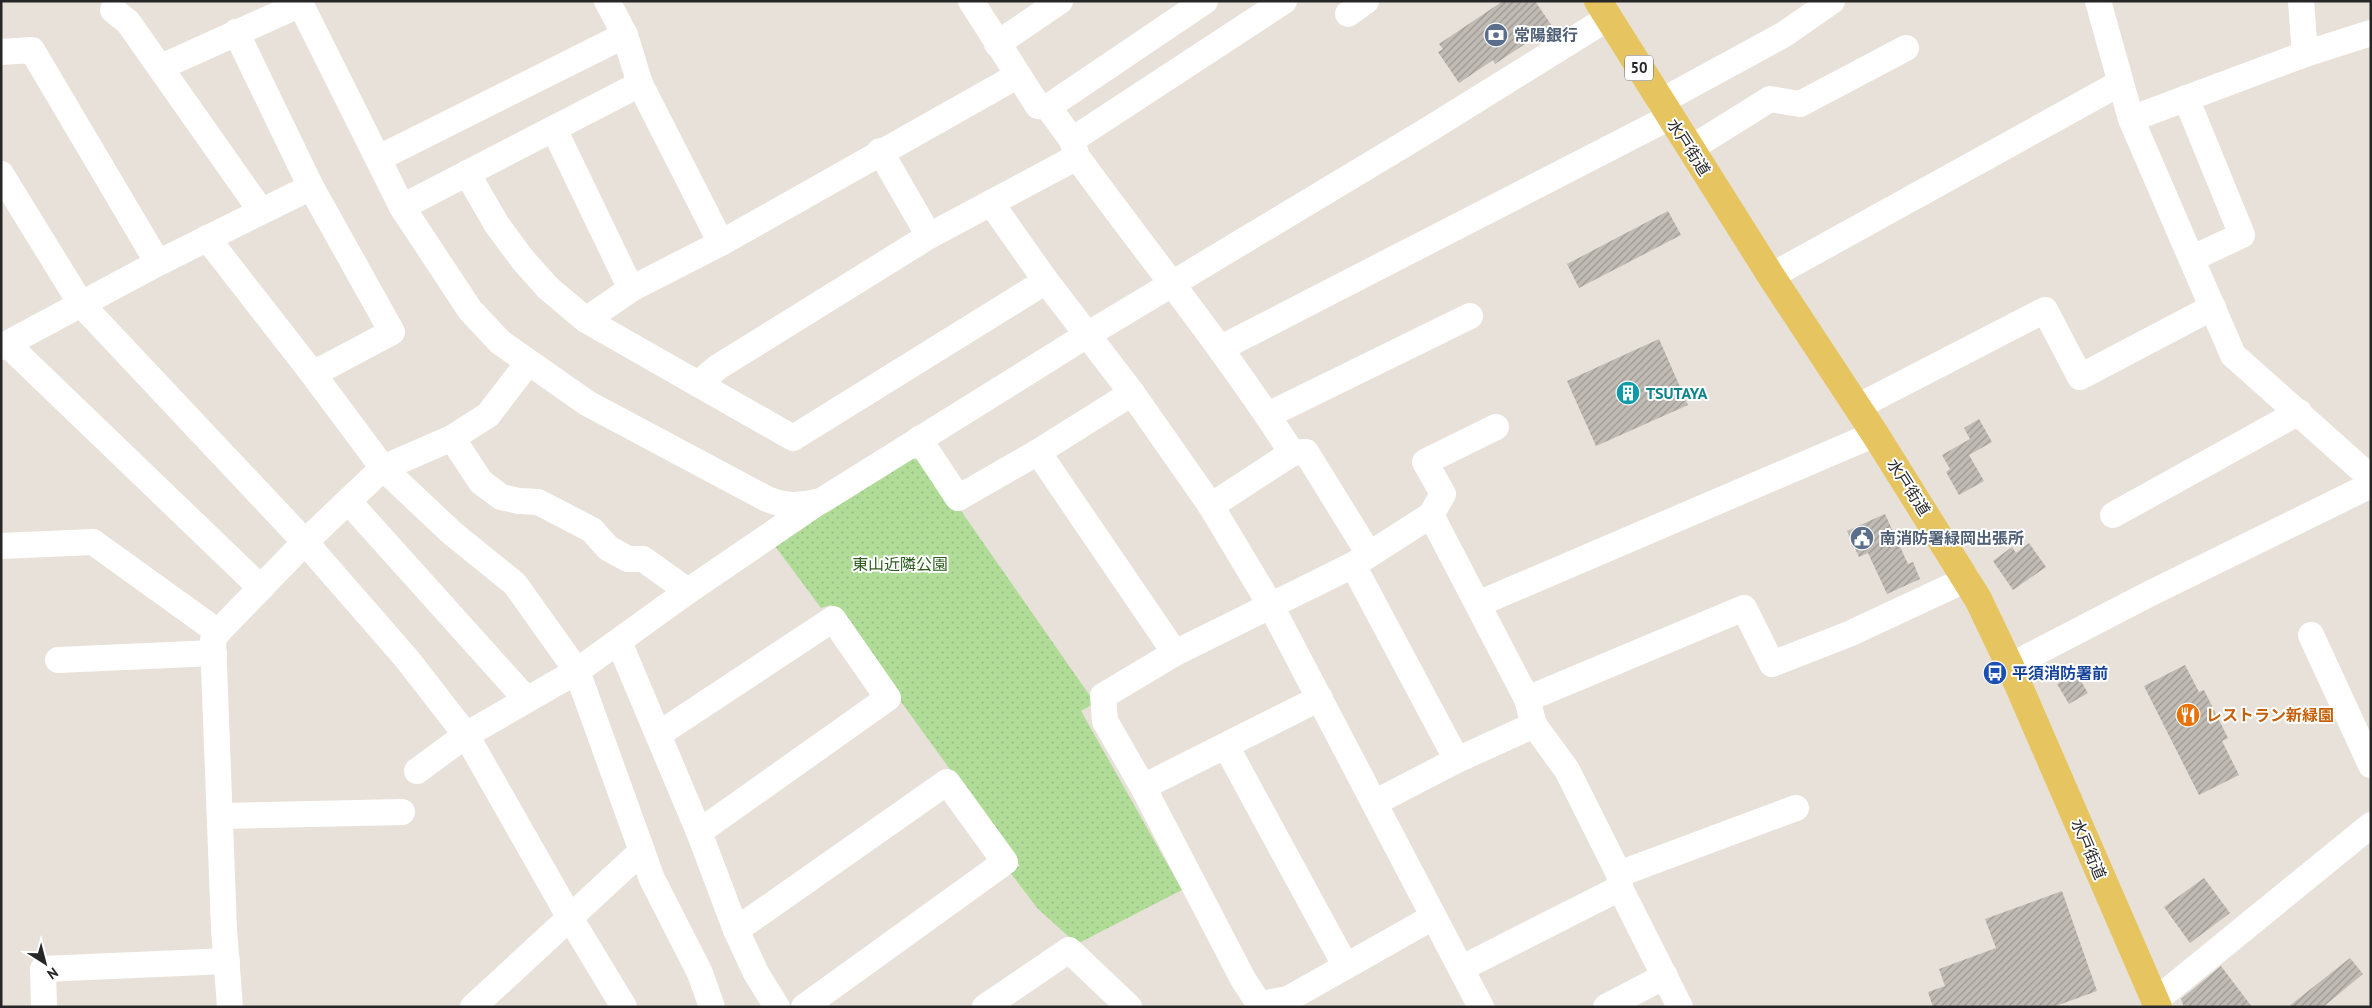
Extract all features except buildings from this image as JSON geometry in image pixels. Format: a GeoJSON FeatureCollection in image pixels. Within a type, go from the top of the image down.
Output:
{"type":"FeatureCollection","features":[{"type":"Feature","properties":{"kind":"main road","name":"水戸街道"},"geometry":{"type":"LineString","coordinates":[[1603,10],[1771,276],[1875,434],[1967,579],[1988,617],[2010,666],[2156,1004]]}},
{"type":"Feature","properties":{"kind":"street"},"geometry":{"type":"LineString","coordinates":[[607,1],[625,36],[640,84],[721,243]]}},
{"type":"Feature","properties":{"kind":"street"},"geometry":{"type":"LineString","coordinates":[[971,1],[1017,76],[1038,106],[1048,107],[1205,1]]}},
{"type":"Feature","properties":{"kind":"street"},"geometry":{"type":"LineString","coordinates":[[998,44],[1060,1]]}},
{"type":"Feature","properties":{"kind":"street"},"geometry":{"type":"LineString","coordinates":[[698,384],[718,367],[929,236],[991,203],[1075,149],[1284,1]]}},
{"type":"Feature","properties":{"kind":"street"},"geometry":{"type":"LineString","coordinates":[[1220,348],[1665,109],[1832,1]]}},
{"type":"Feature","properties":{"kind":"street"},"geometry":{"type":"LineString","coordinates":[[2098,1],[2131,119],[2193,258],[2233,355],[2371,478]]}},
{"type":"Feature","properties":{"kind":"street"},"geometry":{"type":"LineString","coordinates":[[2301,1],[2305,54]]}},
{"type":"Feature","properties":{"kind":"street"},"geometry":{"type":"LineString","coordinates":[[161,67],[300,3],[402,207],[470,310],[500,342],[587,403],[767,499],[783,505],[800,506],[821,501]]}},
{"type":"Feature","properties":{"kind":"street"},"geometry":{"type":"LineString","coordinates":[[113,10],[128,22],[261,211]]}},
{"type":"Feature","properties":{"kind":"street"},"geometry":{"type":"LineString","coordinates":[[417,771],[466,735],[577,671],[688,591],[821,501],[1087,334],[1172,286],[1603,10]]}},
{"type":"Feature","properties":{"kind":"street"},"geometry":{"type":"LineString","coordinates":[[236,32],[310,187],[392,332],[313,374]]}},
{"type":"Feature","properties":{"kind":"street"},"geometry":{"type":"LineString","coordinates":[[2131,119],[2305,54],[2371,33]]}},
{"type":"Feature","properties":{"kind":"street"},"geometry":{"type":"LineString","coordinates":[[379,158],[625,36]]}},
{"type":"Feature","properties":{"kind":"street"},"geometry":{"type":"LineString","coordinates":[[1690,149],[1770,99],[1800,104],[1906,48]]}},
{"type":"Feature","properties":{"kind":"street"},"geometry":{"type":"LineString","coordinates":[[1,52],[32,50],[158,264]]}},
{"type":"Feature","properties":{"kind":"street"},"geometry":{"type":"LineString","coordinates":[[586,320],[631,290],[721,243],[880,151],[1017,76]]}},
{"type":"Feature","properties":{"kind":"street"},"geometry":{"type":"LineString","coordinates":[[1771,276],[2120,83]]}},
{"type":"Feature","properties":{"kind":"street"},"geometry":{"type":"LineString","coordinates":[[402,207],[640,84]]}},
{"type":"Feature","properties":{"kind":"street"},"geometry":{"type":"LineString","coordinates":[[2186,98],[2242,235],[2193,258]]}},
{"type":"Feature","properties":{"kind":"street"},"geometry":{"type":"LineString","coordinates":[[1048,107],[1075,149],[1172,286],[1268,415],[1292,453]]}},
{"type":"Feature","properties":{"kind":"street"},"geometry":{"type":"LineString","coordinates":[[554,129],[631,290]]}},
{"type":"Feature","properties":{"kind":"street"},"geometry":{"type":"LineString","coordinates":[[880,151],[929,236]]}},
{"type":"Feature","properties":{"kind":"street"},"geometry":{"type":"LineString","coordinates":[[468,173],[497,225],[523,260],[548,288],[586,320],[793,438],[1046,281]]}},
{"type":"Feature","properties":{"kind":"street"},"geometry":{"type":"LineString","coordinates":[[1,174],[81,304],[305,542],[407,659],[466,735],[569,916],[624,1007]]}},
{"type":"Feature","properties":{"kind":"street"},"geometry":{"type":"LineString","coordinates":[[261,588],[4,346],[207,238],[310,187]]}},
{"type":"Feature","properties":{"kind":"street"},"geometry":{"type":"LineString","coordinates":[[991,203],[1046,281],[1132,394],[1210,506],[1272,606],[1376,802],[1481,1007]]}},
{"type":"Feature","properties":{"kind":"street"},"geometry":{"type":"LineString","coordinates":[[207,238],[313,374],[383,468],[452,533],[515,584],[577,671],[652,879],[700,973],[712,1007]]}},
{"type":"Feature","properties":{"kind":"street"},"geometry":{"type":"LineString","coordinates":[[1857,408],[2045,310],[2080,377],[2213,307]]}},
{"type":"Feature","properties":{"kind":"street"},"geometry":{"type":"LineString","coordinates":[[1268,415],[1470,316]]}},
{"type":"Feature","properties":{"kind":"street"},"geometry":{"type":"LineString","coordinates":[[230,1007],[221,816],[216,642],[261,588],[305,542],[383,468],[452,438],[488,415],[528,363]]}},
{"type":"Feature","properties":{"kind":"street"},"geometry":{"type":"LineString","coordinates":[[919,439],[958,498],[1038,452],[1132,394]]}},
{"type":"Feature","properties":{"kind":"street"},"geometry":{"type":"LineString","coordinates":[[2113,515],[2299,412]]}},
{"type":"Feature","properties":{"kind":"street"},"geometry":{"type":"LineString","coordinates":[[1433,916],[1345,965],[1290,1003],[1261,1005],[1243,979],[1143,787],[1104,721],[1103,696],[1175,653],[1361,560],[1431,515],[1443,494],[1425,462],[1496,427]]}},
{"type":"Feature","properties":{"kind":"street"},"geometry":{"type":"LineString","coordinates":[[1478,604],[1875,434]]}},
{"type":"Feature","properties":{"kind":"street"},"geometry":{"type":"LineString","coordinates":[[452,438],[480,482],[501,496],[519,502],[538,502],[592,530],[608,548],[628,559],[643,559],[688,591]]}},
{"type":"Feature","properties":{"kind":"street"},"geometry":{"type":"LineString","coordinates":[[1038,452],[1175,653]]}},
{"type":"Feature","properties":{"kind":"street"},"geometry":{"type":"LineString","coordinates":[[1210,506],[1292,453],[1306,452],[1361,560],[1457,760]]}},
{"type":"Feature","properties":{"kind":"street"},"geometry":{"type":"LineString","coordinates":[[2010,666],[2158,589],[2371,485]]}},
{"type":"Feature","properties":{"kind":"street"},"geometry":{"type":"LineString","coordinates":[[348,501],[526,699]]}},
{"type":"Feature","properties":{"kind":"street"},"geometry":{"type":"LineString","coordinates":[[1431,515],[1527,699],[1534,726],[1567,770],[1680,1007]]}},
{"type":"Feature","properties":{"kind":"street"},"geometry":{"type":"LineString","coordinates":[[1,546],[93,542],[216,642]]}},
{"type":"Feature","properties":{"kind":"street"},"geometry":{"type":"LineString","coordinates":[[1527,699],[1744,608],[1772,664],[1849,634],[1967,579]]}},
{"type":"Feature","properties":{"kind":"street"},"geometry":{"type":"LineString","coordinates":[[659,734],[832,619],[888,698],[699,832]]}},
{"type":"Feature","properties":{"kind":"street"},"geometry":{"type":"LineString","coordinates":[[2311,636],[2371,765]]}},
{"type":"Feature","properties":{"kind":"street"},"geometry":{"type":"LineString","coordinates":[[58,660],[216,642]]}},
{"type":"Feature","properties":{"kind":"street"},"geometry":{"type":"LineString","coordinates":[[619,642],[699,832],[736,930],[756,972],[777,1007]]}},
{"type":"Feature","properties":{"kind":"street"},"geometry":{"type":"LineString","coordinates":[[1143,787],[1320,698]]}},
{"type":"Feature","properties":{"kind":"street"},"geometry":{"type":"LineString","coordinates":[[1376,802],[1457,760],[1534,726]]}},
{"type":"Feature","properties":{"kind":"street"},"geometry":{"type":"LineString","coordinates":[[1226,746],[1345,965]]}},
{"type":"Feature","properties":{"kind":"street"},"geometry":{"type":"LineString","coordinates":[[736,930],[947,782],[1006,862],[804,1007]]}},
{"type":"Feature","properties":{"kind":"street"},"geometry":{"type":"LineString","coordinates":[[1462,968],[1619,881],[1796,808]]}},
{"type":"Feature","properties":{"kind":"street"},"geometry":{"type":"LineString","coordinates":[[221,816],[402,812]]}},
{"type":"Feature","properties":{"kind":"street"},"geometry":{"type":"LineString","coordinates":[[2156,1004],[2371,825]]}},
{"type":"Feature","properties":{"kind":"street"},"geometry":{"type":"LineString","coordinates":[[488,1002],[569,916],[642,851]]}},
{"type":"Feature","properties":{"kind":"street"},"geometry":{"type":"LineString","coordinates":[[985,1007],[1069,950],[1129,1007]]}},
{"type":"Feature","properties":{"kind":"street"},"geometry":{"type":"LineString","coordinates":[[44,1007],[43,969],[227,961]]}},
{"type":"Feature","properties":{"kind":"street"},"geometry":{"type":"LineString","coordinates":[[1606,1007],[1665,976]]}},
{"type":"Feature","properties":{"kind":"green space","name":"東山近隣公園"},"geometry":{"type":"Polygon","coordinates":[[[907,458],[918,460],[959,508],[1095,703],[1081,711],[1182,890],[1077,944],[1038,909],[1009,871],[1020,866],[831,605],[821,608],[772,542],[907,458]]]}},
{"type":"Feature","properties":{"kind":"place","name":"常陽銀行"},"geometry":{"type":"Point","coordinates":[1496,35]}},
{"type":"Feature","properties":{"kind":"place","name":"TSUTAYA"},"geometry":{"type":"Point","coordinates":[1628,393]}},
{"type":"Feature","properties":{"kind":"place","name":"南消防署緑岡出張所"},"geometry":{"type":"Point","coordinates":[1862,538]}},
{"type":"Feature","properties":{"kind":"place","name":"平須消防署前"},"geometry":{"type":"Point","coordinates":[1995,673]}},
{"type":"Feature","properties":{"kind":"place","name":"レストラン新緑園"},"geometry":{"type":"Point","coordinates":[2188,715]}}]}
